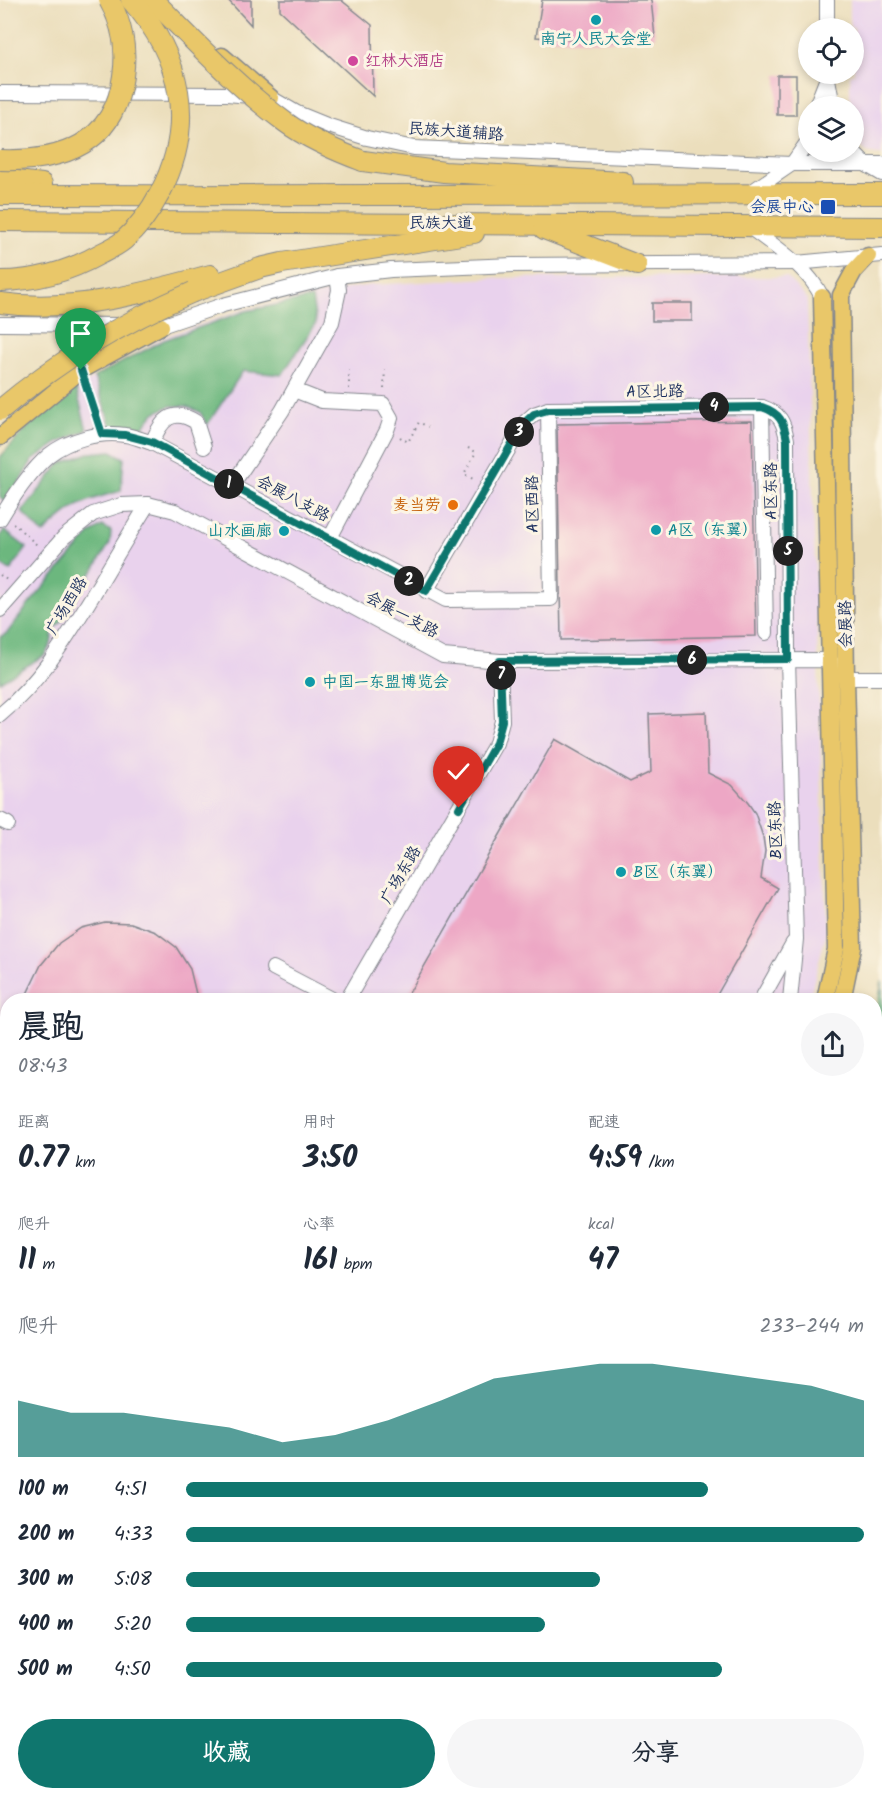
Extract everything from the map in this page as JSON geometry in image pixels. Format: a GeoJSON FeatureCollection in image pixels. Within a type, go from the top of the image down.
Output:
{"type":"FeatureCollection","features":[{"type":"Feature","properties":{"kind":"highway"},"geometry":{"type":"LineString","coordinates":[[0,160],[36,159],[68,152],[95,136],[105,127],[120,97],[124,69],[122,39],[109,0]]}},
{"type":"Feature","properties":{"kind":"highway"},"geometry":{"type":"LineString","coordinates":[[0,281],[49,276],[67,271],[112,248],[124,240],[152,207],[168,177],[177,153],[180,132],[181,109],[177,85],[153,28],[131,0]]}},
{"type":"Feature","properties":{"kind":"highway"},"geometry":{"type":"LineString","coordinates":[[153,0],[217,63],[286,123],[339,153],[363,161],[444,172],[589,179],[748,194]]}},
{"type":"Feature","properties":{"kind":"highway"},"geometry":{"type":"LineString","coordinates":[[0,179],[31,189]]}},
{"type":"Feature","properties":{"kind":"highway"},"geometry":{"type":"LineString","coordinates":[[0,195],[31,189]]}},
{"type":"Feature","properties":{"kind":"highway","name":"民族大道"},"geometry":{"type":"LineString","coordinates":[[31,189],[196,196],[882,194]]}},
{"type":"Feature","properties":{"kind":"highway","name":"民族大道"},"geometry":{"type":"LineString","coordinates":[[0,221],[882,227]]}},
{"type":"Feature","properties":{"kind":"highway"},"geometry":{"type":"LineString","coordinates":[[0,303],[84,304],[192,286],[260,268],[346,252],[531,224],[637,265]]}},
{"type":"Feature","properties":{"kind":"highway"},"geometry":{"type":"LineString","coordinates":[[0,410],[39,379],[100,338],[152,311],[192,286]]}},
{"type":"Feature","properties":{"kind":"main road"},"geometry":{"type":"LineString","coordinates":[[166,0],[221,56],[271,98]]}},
{"type":"Feature","properties":{"kind":"main road"},"geometry":{"type":"LineString","coordinates":[[841,295],[854,271],[877,253]]}},
{"type":"Feature","properties":{"kind":"main road","name":"会展路"},"geometry":{"type":"LineString","coordinates":[[841,295],[846,678],[853,947],[843,993]]}},
{"type":"Feature","properties":{"kind":"main road","name":"会展路"},"geometry":{"type":"LineString","coordinates":[[822,297],[836,949],[827,993]]}},
{"type":"Feature","properties":{"kind":"main road"},"geometry":{"type":"LineString","coordinates":[[0,438],[81,370],[162,326]]}},
{"type":"Feature","properties":{"kind":"street"},"geometry":{"type":"LineString","coordinates":[[827,0],[827,18]]}},
{"type":"Feature","properties":{"kind":"street","name":"民族大道辅路"},"geometry":{"type":"LineString","coordinates":[[0,93],[226,94],[271,98],[297,113],[329,126],[367,138],[414,148],[792,164],[882,164]]}},
{"type":"Feature","properties":{"kind":"street"},"geometry":{"type":"LineString","coordinates":[[748,194],[792,164],[798,155]]}},
{"type":"Feature","properties":{"kind":"street"},"geometry":{"type":"LineString","coordinates":[[589,179],[591,156]]}},
{"type":"Feature","properties":{"kind":"street"},"geometry":{"type":"LineString","coordinates":[[864,164],[882,174]]}},
{"type":"Feature","properties":{"kind":"street"},"geometry":{"type":"LineString","coordinates":[[748,226],[796,263],[814,281],[822,297]]}},
{"type":"Feature","properties":{"kind":"street"},"geometry":{"type":"LineString","coordinates":[[0,324],[162,326],[223,306],[337,276],[391,270],[451,267],[796,263],[877,253]]}},
{"type":"Feature","properties":{"kind":"street"},"geometry":{"type":"LineString","coordinates":[[232,485],[282,411],[332,322],[339,290],[337,276]]}},
{"type":"Feature","properties":{"kind":"street"},"geometry":{"type":"LineString","coordinates":[[822,297],[825,289],[831,286],[838,288],[841,295]]}},
{"type":"Feature","properties":{"kind":"street"},"geometry":{"type":"LineString","coordinates":[[294,390],[322,401],[383,404],[391,418],[387,430],[330,538]]}},
{"type":"Feature","properties":{"kind":"street"},"geometry":{"type":"LineString","coordinates":[[762,407],[766,633]]}},
{"type":"Feature","properties":{"kind":"street","name":"A区北路"},"geometry":{"type":"LineString","coordinates":[[548,410],[762,407]]}},
{"type":"Feature","properties":{"kind":"street","name":"A区东路"},"geometry":{"type":"LineString","coordinates":[[762,407],[774,411],[784,422],[787,440],[788,659]]}},
{"type":"Feature","properties":{"kind":"street"},"geometry":{"type":"LineString","coordinates":[[426,591],[524,423],[534,414],[548,410]]}},
{"type":"Feature","properties":{"kind":"street","name":"A区西路"},"geometry":{"type":"LineString","coordinates":[[548,410],[551,599]]}},
{"type":"Feature","properties":{"kind":"street"},"geometry":{"type":"LineString","coordinates":[[152,442],[166,418],[177,415],[187,416],[196,422],[204,447]]}},
{"type":"Feature","properties":{"kind":"street","name":"会展八支路"},"geometry":{"type":"LineString","coordinates":[[2,516],[28,478],[50,455],[75,441],[102,434],[125,435],[152,442],[446,600],[551,599]]}},
{"type":"Feature","properties":{"kind":"street","name":"会展一支路"},"geometry":{"type":"LineString","coordinates":[[0,610],[64,537],[93,514],[121,505],[148,504],[175,511],[444,656],[500,661],[830,660]]}},
{"type":"Feature","properties":{"kind":"street","name":"广场西路"},"geometry":{"type":"LineString","coordinates":[[0,715],[18,700],[62,646],[148,504]]}},
{"type":"Feature","properties":{"kind":"street","name":"B区东路"},"geometry":{"type":"LineString","coordinates":[[788,659],[796,939],[791,993]]}},
{"type":"Feature","properties":{"kind":"street"},"geometry":{"type":"LineString","coordinates":[[830,660],[846,678],[882,678]]}},
{"type":"Feature","properties":{"kind":"street","name":"广场东路"},"geometry":{"type":"LineString","coordinates":[[351,993],[496,743],[502,721],[500,661]]}},
{"type":"Feature","properties":{"kind":"street"},"geometry":{"type":"LineString","coordinates":[[765,993],[796,939]]}},
{"type":"Feature","properties":{"kind":"street"},"geometry":{"type":"LineString","coordinates":[[273,968],[321,993]]}},
{"type":"Feature","properties":{"kind":"path"},"geometry":{"type":"LineString","coordinates":[[349,368],[349,402]]}},
{"type":"Feature","properties":{"kind":"path"},"geometry":{"type":"LineString","coordinates":[[383,404],[385,368]]}},
{"type":"Feature","properties":{"kind":"path"},"geometry":{"type":"LineString","coordinates":[[81,370],[102,434]]}},
{"type":"Feature","properties":{"kind":"path"},"geometry":{"type":"LineString","coordinates":[[387,430],[408,442],[419,422],[428,427]]}},
{"type":"Feature","properties":{"kind":"path"},"geometry":{"type":"LineString","coordinates":[[468,448],[476,452],[464,474],[487,488]]}},
{"type":"Feature","properties":{"kind":"path"},"geometry":{"type":"LineString","coordinates":[[2,516],[48,555]]}},
{"type":"Feature","properties":{"kind":"shaded area"},"geometry":{"type":"Polygon","coordinates":[[[850,0],[882,0],[882,155],[864,150],[864,96],[850,96],[850,84],[864,84],[864,18],[850,18],[850,0]]]}},
{"type":"Feature","properties":{"kind":"shaded area"},"geometry":{"type":"Polygon","coordinates":[[[787,277],[807,299],[826,934],[811,993],[0,993],[0,458],[60,397],[166,336],[245,309],[339,290],[372,285],[490,278],[787,277]]]}},
{"type":"Feature","properties":{"kind":"green space"},"geometry":{"type":"Polygon","coordinates":[[[312,298],[316,323],[282,375],[243,371],[207,425],[200,412],[186,406],[170,406],[154,413],[143,427],[111,426],[94,377],[164,340],[246,311],[312,298]]]}},
{"type":"Feature","properties":{"kind":"green space"},"geometry":{"type":"Polygon","coordinates":[[[76,388],[87,430],[58,443],[32,461],[7,503],[0,497],[0,457],[40,414],[76,388]]]}},
{"type":"Feature","properties":{"kind":"green space"},"geometry":{"type":"Polygon","coordinates":[[[111,451],[124,458],[121,491],[78,506],[43,534],[22,512],[60,464],[89,453],[111,451]]]}},
{"type":"Feature","properties":{"kind":"green space"},"geometry":{"type":"Polygon","coordinates":[[[102,526],[111,531],[110,543],[66,616],[53,631],[51,644],[45,655],[0,682],[0,637],[7,633],[91,533],[102,526]]]}},
{"type":"Feature","properties":{"kind":"green space"},"geometry":{"type":"Polygon","coordinates":[[[4,530],[27,548],[10,571],[0,564],[0,536],[4,530]]]}},
{"type":"Feature","properties":{"kind":"building"},"geometry":{"type":"Polygon","coordinates":[[[228,0],[251,0],[251,25],[228,0]]]}},
{"type":"Feature","properties":{"kind":"building","name":"红林大酒店"},"geometry":{"type":"Polygon","coordinates":[[[280,0],[341,0],[372,25],[373,96],[280,10],[280,0]]]}},
{"type":"Feature","properties":{"kind":"building","name":"南宁人民大会堂"},"geometry":{"type":"Polygon","coordinates":[[[542,0],[651,0],[655,37],[613,41],[536,37],[542,0]]]}},
{"type":"Feature","properties":{"kind":"building"},"geometry":{"type":"Polygon","coordinates":[[[777,75],[796,75],[796,115],[777,115],[777,75]]]}},
{"type":"Feature","properties":{"kind":"building"},"geometry":{"type":"Polygon","coordinates":[[[652,303],[692,303],[692,321],[652,321],[652,303]]]}},
{"type":"Feature","properties":{"kind":"building","name":"A区（东翼）"},"geometry":{"type":"Polygon","coordinates":[[[752,421],[756,636],[561,640],[557,424],[752,421]]]}},
{"type":"Feature","properties":{"kind":"building","name":"B区（东翼）"},"geometry":{"type":"Polygon","coordinates":[[[706,712],[708,773],[732,785],[755,813],[765,851],[761,878],[778,888],[718,993],[409,993],[555,739],[630,782],[651,772],[649,714],[706,712]]]}},
{"type":"Feature","properties":{"kind":"building"},"geometry":{"type":"Polygon","coordinates":[[[105,922],[131,923],[156,932],[176,947],[190,969],[196,993],[27,993],[41,965],[59,943],[81,928],[105,922]]]}},
{"type":"Feature","properties":{"kind":"place","name":"南宁人民大会堂"},"geometry":{"type":"Point","coordinates":[596,20]}},
{"type":"Feature","properties":{"kind":"place","name":"红林大酒店"},"geometry":{"type":"Point","coordinates":[353,61]}},
{"type":"Feature","properties":{"kind":"place","name":"会展中心"},"geometry":{"type":"Point","coordinates":[828,207]}},
{"type":"Feature","properties":{"kind":"place","name":"麦当劳"},"geometry":{"type":"Point","coordinates":[453,505]}},
{"type":"Feature","properties":{"kind":"place","name":"A区（东翼）"},"geometry":{"type":"Point","coordinates":[656,530]}},
{"type":"Feature","properties":{"kind":"place","name":"山水画廊"},"geometry":{"type":"Point","coordinates":[284,531]}},
{"type":"Feature","properties":{"kind":"place","name":"中国—东盟博览会"},"geometry":{"type":"Point","coordinates":[310,682]}},
{"type":"Feature","properties":{"kind":"place","name":"B区（东翼）"},"geometry":{"type":"Point","coordinates":[621,872]}},
{"type":"Feature","properties":{"kind":"route"},"geometry":{"type":"LineString","coordinates":[[81,370],[102,434],[125,435],[152,442],[426,591],[524,423],[534,414],[548,410],[762,407],[774,411],[784,422],[787,440],[788,659],[500,661],[502,721],[496,743],[459,808]]}}]}
